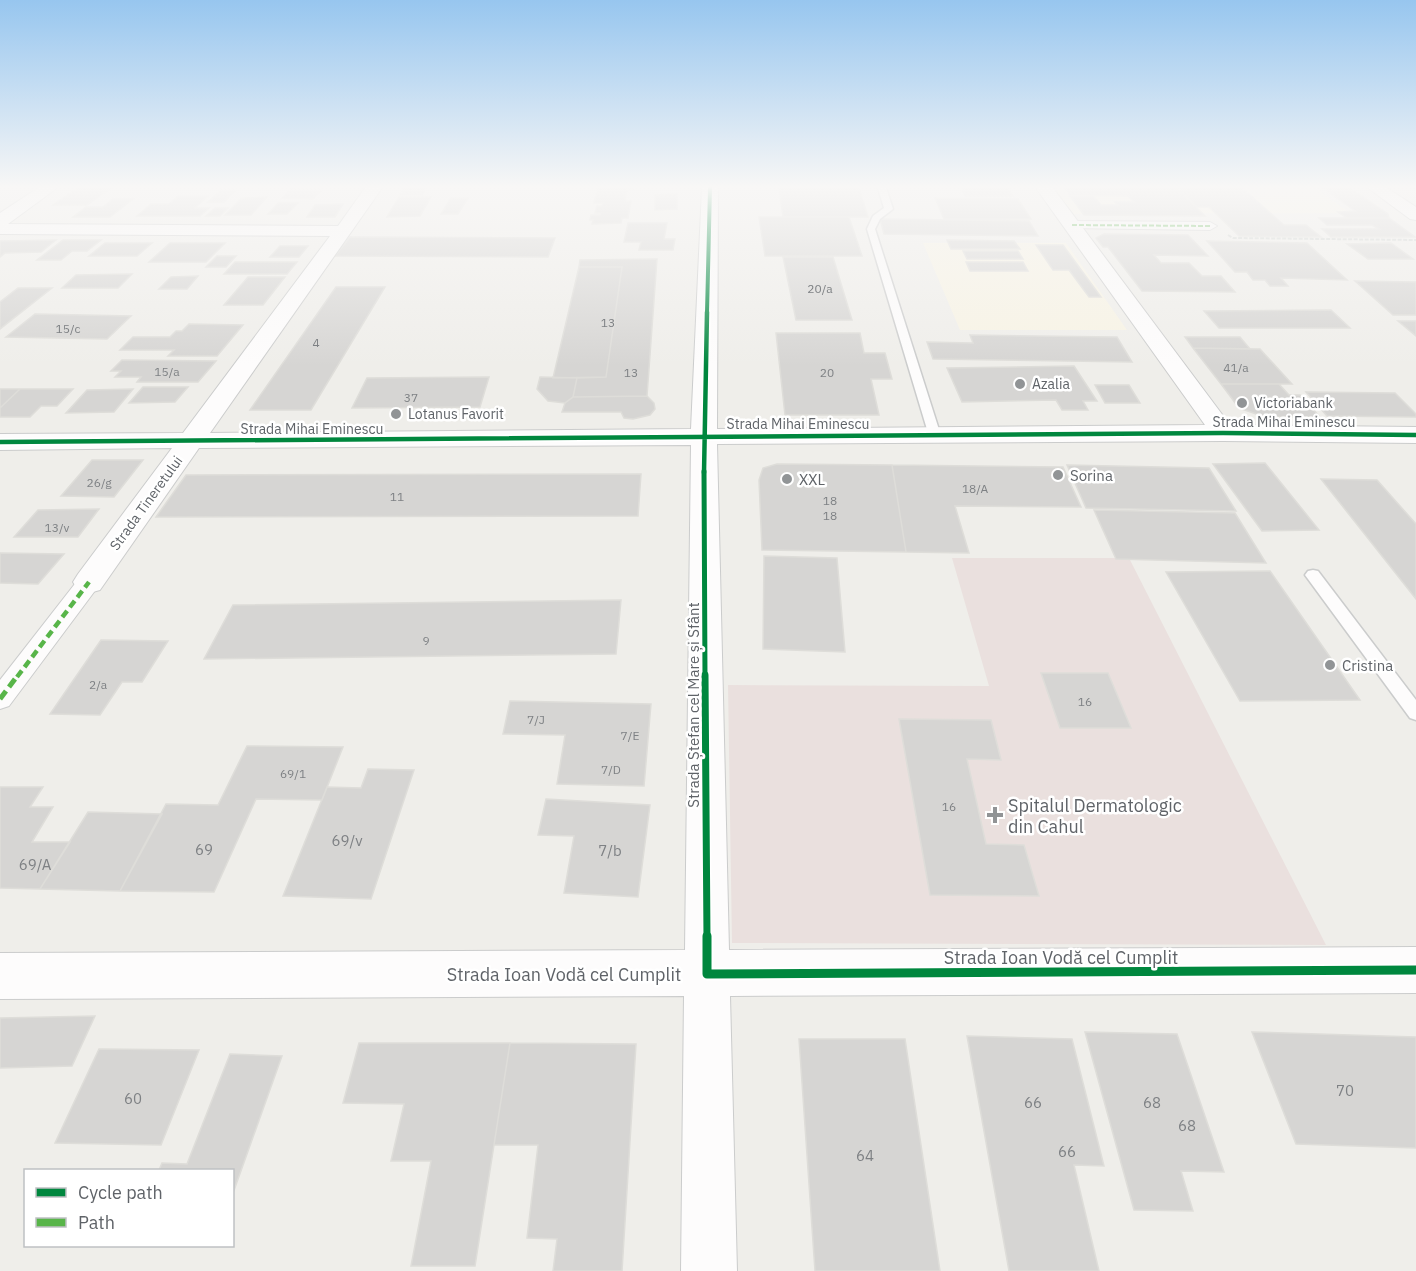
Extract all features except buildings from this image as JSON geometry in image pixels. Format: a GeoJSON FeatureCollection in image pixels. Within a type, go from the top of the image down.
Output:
{"type":"FeatureCollection","features":[{"type":"Feature","properties":{"kind":"street","name":"Strada Tineretului"},"geometry":{"type":"LineString","coordinates":[[0,699],[89,582],[331,247]]}},
{"type":"Feature","properties":{"kind":"street","name":"Strada Ștefan cel Mare și Sfânt"},"geometry":{"type":"LineString","coordinates":[[709,247],[704,437],[709,1271]]}},
{"type":"Feature","properties":{"kind":"street"},"geometry":{"type":"LineString","coordinates":[[1088,247],[1223,433]]}},
{"type":"Feature","properties":{"kind":"street","name":"Strada Mihai Eminescu"},"geometry":{"type":"LineString","coordinates":[[0,442],[1223,433],[1416,435]]}},
{"type":"Feature","properties":{"kind":"street","name":"Strada Ioan Vodă cel Cumplit"},"geometry":{"type":"LineString","coordinates":[[0,976],[1416,970]]}},
{"type":"Feature","properties":{"kind":"lane"},"geometry":{"type":"LineString","coordinates":[[877,247],[935,436]]}},
{"type":"Feature","properties":{"kind":"lane"},"geometry":{"type":"LineString","coordinates":[[1313,575],[1416,713]]}},
{"type":"Feature","properties":{"kind":"shaded area"},"geometry":{"type":"Polygon","coordinates":[[[925,247],[1069,247],[1127,330],[960,330],[925,247]]]}},
{"type":"Feature","properties":{"kind":"shaded area","name":"Spitalul Dermatologic din Cahul"},"geometry":{"type":"Polygon","coordinates":[[[952,558],[1129,558],[1326,945],[732,943],[728,685],[989,686],[952,558]]]}},
{"type":"Feature","properties":{"kind":"marked path"},"geometry":{"type":"LineString","coordinates":[[0,699],[89,582]]}},
{"type":"Feature","properties":{"kind":"cycle path"},"geometry":{"type":"LineString","coordinates":[[709,247],[704,437],[707,974],[1416,970]]}},
{"type":"Feature","properties":{"kind":"cycle path"},"geometry":{"type":"LineString","coordinates":[[0,442],[1223,433],[1416,435]]}},
{"type":"Feature","properties":{"kind":"place","name":"Azalia"},"geometry":{"type":"Point","coordinates":[1020,384]}},
{"type":"Feature","properties":{"kind":"place","name":"Victoriabank"},"geometry":{"type":"Point","coordinates":[1242,403]}},
{"type":"Feature","properties":{"kind":"place","name":"Lotanus Favorit"},"geometry":{"type":"Point","coordinates":[396,414]}},
{"type":"Feature","properties":{"kind":"place","name":"Sorina"},"geometry":{"type":"Point","coordinates":[1058,475]}},
{"type":"Feature","properties":{"kind":"place","name":"XXL"},"geometry":{"type":"Point","coordinates":[787,479]}},
{"type":"Feature","properties":{"kind":"place","name":"Cristina"},"geometry":{"type":"Point","coordinates":[1330,665]}},
{"type":"Feature","properties":{"kind":"place","name":"Spitalul Dermatologic din Cahul"},"geometry":{"type":"Point","coordinates":[995,815]}}]}
